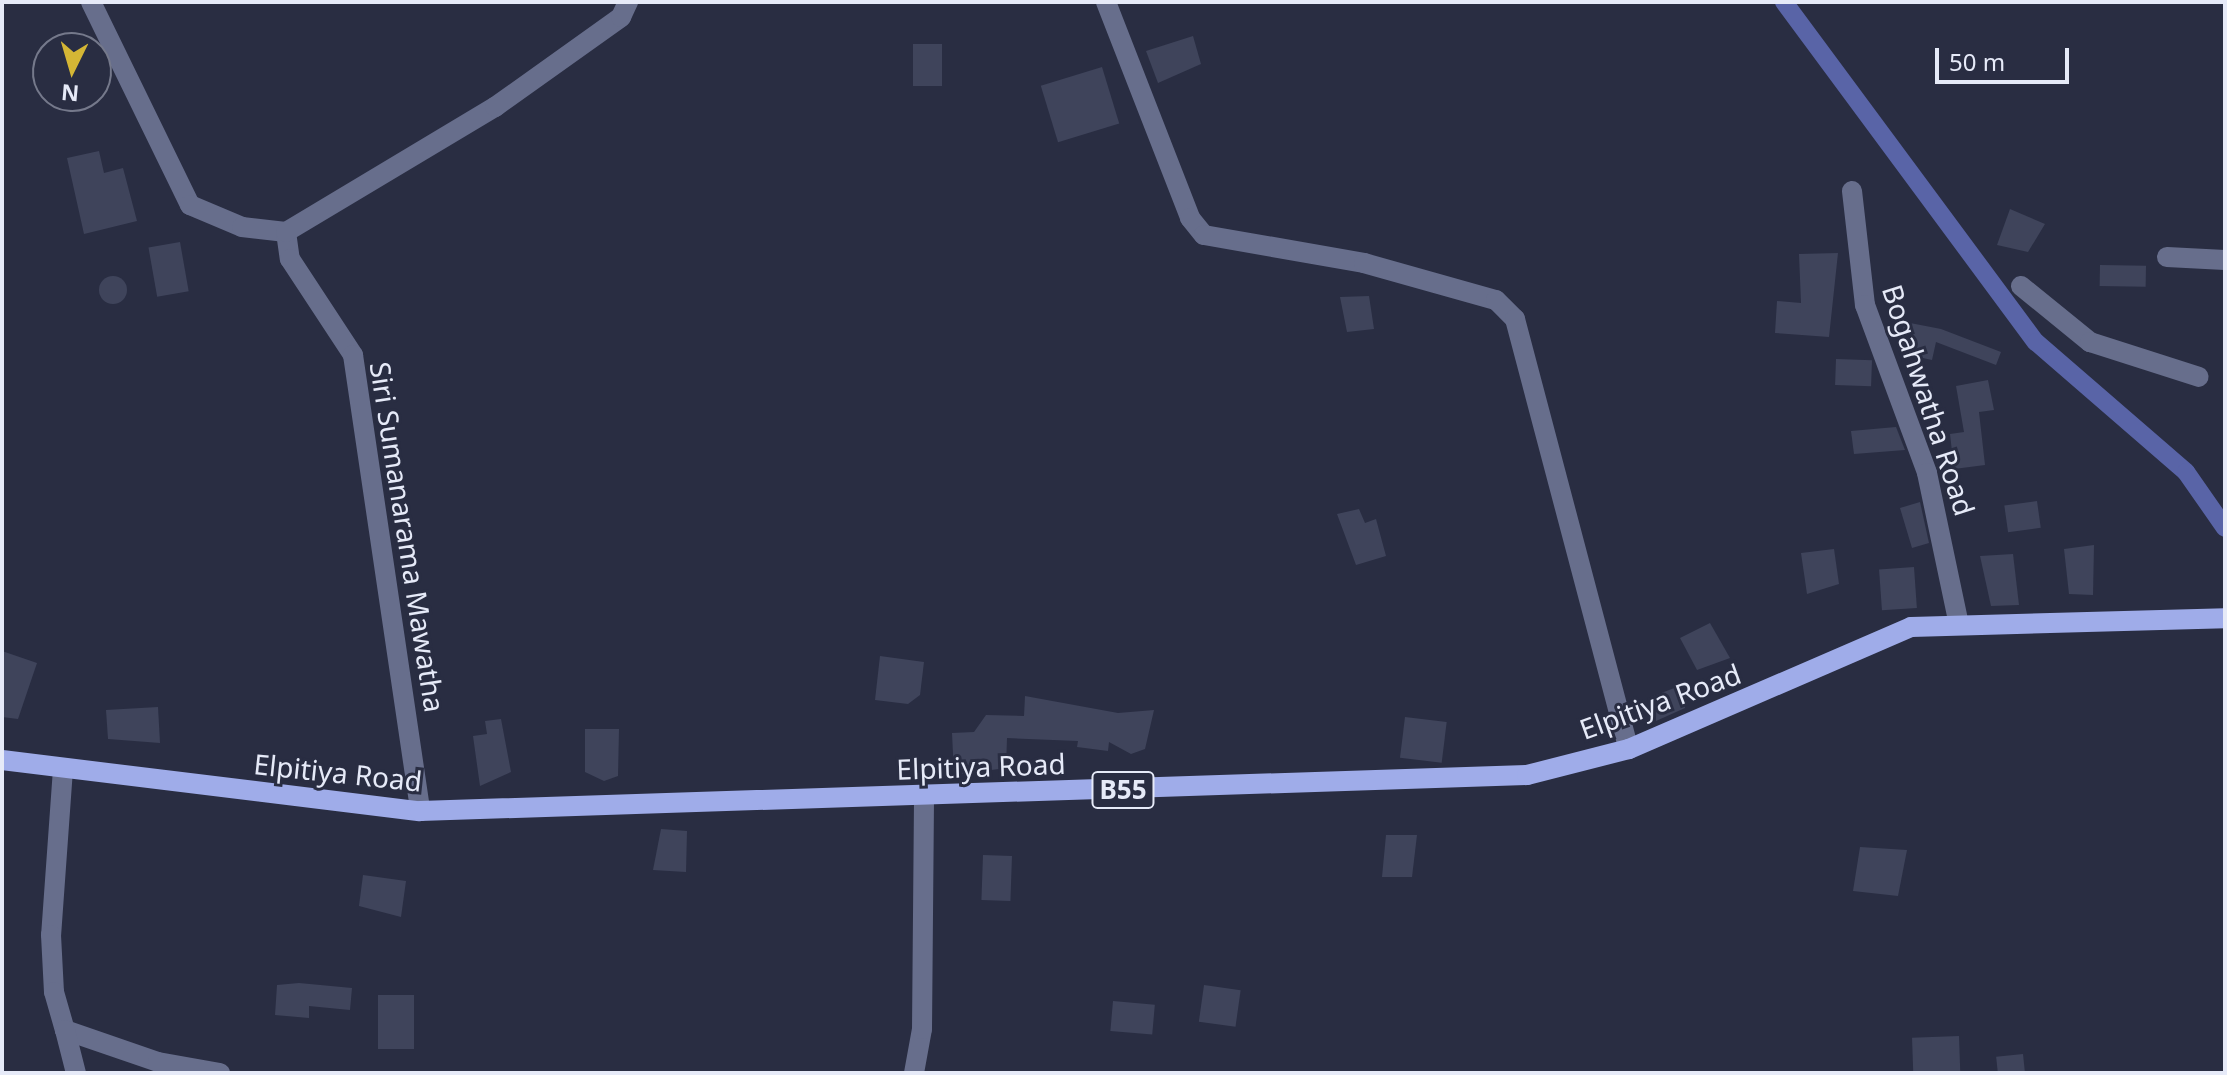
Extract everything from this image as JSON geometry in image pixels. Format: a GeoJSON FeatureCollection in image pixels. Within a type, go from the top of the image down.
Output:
{"type":"FeatureCollection","features":[{"type":"Feature","properties":{"kind":"main road","name":"Elpitiya Road"},"geometry":{"type":"LineString","coordinates":[[2,760],[420,811],[1527,775],[1629,749],[1911,627],[2222,618]]}},
{"type":"Feature","properties":{"kind":"street"},"geometry":{"type":"LineString","coordinates":[[91,2],[190,205],[242,227],[286,232],[495,107],[621,17],[628,2]]}},
{"type":"Feature","properties":{"kind":"street"},"geometry":{"type":"LineString","coordinates":[[1106,2],[1190,218],[1204,235],[1364,263],[1496,300],[1515,319],[1629,749]]}},
{"type":"Feature","properties":{"kind":"street","name":"Bogahwatha Road"},"geometry":{"type":"LineString","coordinates":[[1852,191],[1865,305],[1927,473],[1959,625]]}},
{"type":"Feature","properties":{"kind":"street","name":"Siri Sumanarama Mawatha"},"geometry":{"type":"LineString","coordinates":[[286,232],[290,259],[353,355],[420,811]]}},
{"type":"Feature","properties":{"kind":"street"},"geometry":{"type":"LineString","coordinates":[[2167,257],[2225,260]]}},
{"type":"Feature","properties":{"kind":"street"},"geometry":{"type":"LineString","coordinates":[[2021,286],[2090,342],[2199,377]]}},
{"type":"Feature","properties":{"kind":"street"},"geometry":{"type":"LineString","coordinates":[[63,769],[51,935],[54,992],[76,1073]]}},
{"type":"Feature","properties":{"kind":"street"},"geometry":{"type":"LineString","coordinates":[[914,1073],[922,1029],[924,796]]}},
{"type":"Feature","properties":{"kind":"street"},"geometry":{"type":"LineString","coordinates":[[65,1030],[158,1062],[220,1073]]}},
{"type":"Feature","properties":{"kind":"building"},"geometry":{"type":"Polygon","coordinates":[[[1193,36],[1201,64],[1158,83],[1146,51],[1193,36]]]}},
{"type":"Feature","properties":{"kind":"building"},"geometry":{"type":"Polygon","coordinates":[[[913,44],[942,44],[942,86],[913,86],[913,44]]]}},
{"type":"Feature","properties":{"kind":"building"},"geometry":{"type":"Polygon","coordinates":[[[1102,67],[1119,123],[1058,142],[1041,86],[1102,67]]]}},
{"type":"Feature","properties":{"kind":"building"},"geometry":{"type":"Polygon","coordinates":[[[99,151],[104,173],[123,168],[137,221],[84,234],[67,158],[99,151]]]}},
{"type":"Feature","properties":{"kind":"building"},"geometry":{"type":"Polygon","coordinates":[[[2010,209],[2045,224],[2028,252],[1997,245],[2010,209]]]}},
{"type":"Feature","properties":{"kind":"building"},"geometry":{"type":"Polygon","coordinates":[[[180,242],[189,291],[157,297],[148,248],[180,242]]]}},
{"type":"Feature","properties":{"kind":"building"},"geometry":{"type":"Polygon","coordinates":[[[1838,253],[1829,337],[1775,333],[1777,301],[1801,303],[1799,254],[1838,253]]]}},
{"type":"Feature","properties":{"kind":"building"},"geometry":{"type":"Polygon","coordinates":[[[2100,265],[2146,266],[2146,287],[2100,286],[2100,265]]]}},
{"type":"Feature","properties":{"kind":"building"},"geometry":{"type":"Polygon","coordinates":[[[113,276],[123,280],[127,290],[123,300],[113,304],[103,300],[99,290],[103,280],[113,276]]]}},
{"type":"Feature","properties":{"kind":"building"},"geometry":{"type":"Polygon","coordinates":[[[1369,296],[1374,329],[1347,332],[1340,297],[1369,296]]]}},
{"type":"Feature","properties":{"kind":"building"},"geometry":{"type":"Polygon","coordinates":[[[1905,322],[1941,329],[2001,352],[1996,365],[1936,342],[1932,360],[1909,355],[1913,334],[1903,329],[1905,322]]]}},
{"type":"Feature","properties":{"kind":"building"},"geometry":{"type":"Polygon","coordinates":[[[1836,359],[1872,360],[1871,386],[1835,385],[1836,359]]]}},
{"type":"Feature","properties":{"kind":"building"},"geometry":{"type":"Polygon","coordinates":[[[1988,380],[1994,410],[1979,412],[1985,465],[1954,469],[1950,434],[1964,432],[1956,386],[1988,380]]]}},
{"type":"Feature","properties":{"kind":"building"},"geometry":{"type":"Polygon","coordinates":[[[1896,427],[1905,450],[1854,454],[1851,431],[1896,427]]]}},
{"type":"Feature","properties":{"kind":"building"},"geometry":{"type":"Polygon","coordinates":[[[2037,501],[2041,528],[2008,532],[2004,506],[2037,501]]]}},
{"type":"Feature","properties":{"kind":"building"},"geometry":{"type":"Polygon","coordinates":[[[1920,502],[1929,543],[1912,548],[1900,508],[1920,502]]]}},
{"type":"Feature","properties":{"kind":"building"},"geometry":{"type":"Polygon","coordinates":[[[1359,509],[1365,523],[1376,519],[1386,556],[1356,565],[1337,514],[1359,509]]]}},
{"type":"Feature","properties":{"kind":"building"},"geometry":{"type":"Polygon","coordinates":[[[2094,545],[2093,595],[2069,594],[2064,549],[2094,545]]]}},
{"type":"Feature","properties":{"kind":"building"},"geometry":{"type":"Polygon","coordinates":[[[1834,549],[1839,584],[1807,594],[1801,553],[1834,549]]]}},
{"type":"Feature","properties":{"kind":"building"},"geometry":{"type":"Polygon","coordinates":[[[2013,554],[2019,605],[1991,606],[1980,556],[2013,554]]]}},
{"type":"Feature","properties":{"kind":"building"},"geometry":{"type":"Polygon","coordinates":[[[1914,567],[1917,608],[1882,610],[1879,569],[1914,567]]]}},
{"type":"Feature","properties":{"kind":"building"},"geometry":{"type":"Polygon","coordinates":[[[1710,623],[1730,658],[1697,670],[1680,638],[1710,623]]]}},
{"type":"Feature","properties":{"kind":"building"},"geometry":{"type":"Polygon","coordinates":[[[2,651],[37,663],[18,719],[2,717],[2,651]]]}},
{"type":"Feature","properties":{"kind":"building"},"geometry":{"type":"Polygon","coordinates":[[[880,656],[924,662],[920,695],[908,704],[875,700],[880,656]]]}},
{"type":"Feature","properties":{"kind":"building"},"geometry":{"type":"Polygon","coordinates":[[[1682,685],[1685,708],[1656,721],[1651,697],[1682,685]]]}},
{"type":"Feature","properties":{"kind":"building"},"geometry":{"type":"Polygon","coordinates":[[[1025,696],[1118,713],[1154,710],[1145,749],[1131,754],[1109,742],[1108,751],[1077,747],[1078,741],[1007,738],[1006,768],[954,775],[952,733],[974,732],[986,715],[1024,716],[1025,696]]]}},
{"type":"Feature","properties":{"kind":"building"},"geometry":{"type":"Polygon","coordinates":[[[158,707],[160,743],[108,739],[106,710],[158,707]]]}},
{"type":"Feature","properties":{"kind":"building"},"geometry":{"type":"Polygon","coordinates":[[[1405,717],[1447,722],[1442,763],[1400,758],[1405,717]]]}},
{"type":"Feature","properties":{"kind":"building"},"geometry":{"type":"Polygon","coordinates":[[[501,719],[511,772],[480,786],[473,736],[487,734],[485,721],[501,719]]]}},
{"type":"Feature","properties":{"kind":"building"},"geometry":{"type":"Polygon","coordinates":[[[585,729],[619,729],[618,776],[604,781],[585,772],[585,729]]]}},
{"type":"Feature","properties":{"kind":"building"},"geometry":{"type":"Polygon","coordinates":[[[661,829],[687,831],[686,872],[653,870],[661,829]]]}},
{"type":"Feature","properties":{"kind":"building"},"geometry":{"type":"Polygon","coordinates":[[[1386,835],[1417,835],[1412,877],[1382,877],[1386,835]]]}},
{"type":"Feature","properties":{"kind":"building"},"geometry":{"type":"Polygon","coordinates":[[[1860,847],[1907,850],[1898,896],[1853,891],[1860,847]]]}},
{"type":"Feature","properties":{"kind":"building"},"geometry":{"type":"Polygon","coordinates":[[[983,855],[1012,856],[1010,901],[981,900],[983,855]]]}},
{"type":"Feature","properties":{"kind":"building"},"geometry":{"type":"Polygon","coordinates":[[[363,875],[406,881],[401,917],[359,906],[363,875]]]}},
{"type":"Feature","properties":{"kind":"building"},"geometry":{"type":"Polygon","coordinates":[[[299,983],[352,988],[350,1010],[309,1006],[309,1018],[275,1015],[277,985],[299,983]]]}},
{"type":"Feature","properties":{"kind":"building"},"geometry":{"type":"Polygon","coordinates":[[[1204,985],[1241,990],[1235,1027],[1199,1022],[1204,985]]]}},
{"type":"Feature","properties":{"kind":"building"},"geometry":{"type":"Polygon","coordinates":[[[378,995],[414,995],[414,1049],[378,1049],[378,995]]]}},
{"type":"Feature","properties":{"kind":"building"},"geometry":{"type":"Polygon","coordinates":[[[1113,1001],[1155,1005],[1152,1035],[1110,1031],[1113,1001]]]}},
{"type":"Feature","properties":{"kind":"building"},"geometry":{"type":"Polygon","coordinates":[[[1959,1036],[1960,1073],[1913,1073],[1912,1038],[1959,1036]]]}},
{"type":"Feature","properties":{"kind":"building"},"geometry":{"type":"Polygon","coordinates":[[[2023,1054],[2025,1073],[1998,1073],[1996,1057],[2023,1054]]]}},
{"type":"Feature","properties":{"kind":"waterway"},"geometry":{"type":"LineString","coordinates":[[1784,2],[2036,342],[2186,472],[2225,528]]}}]}
